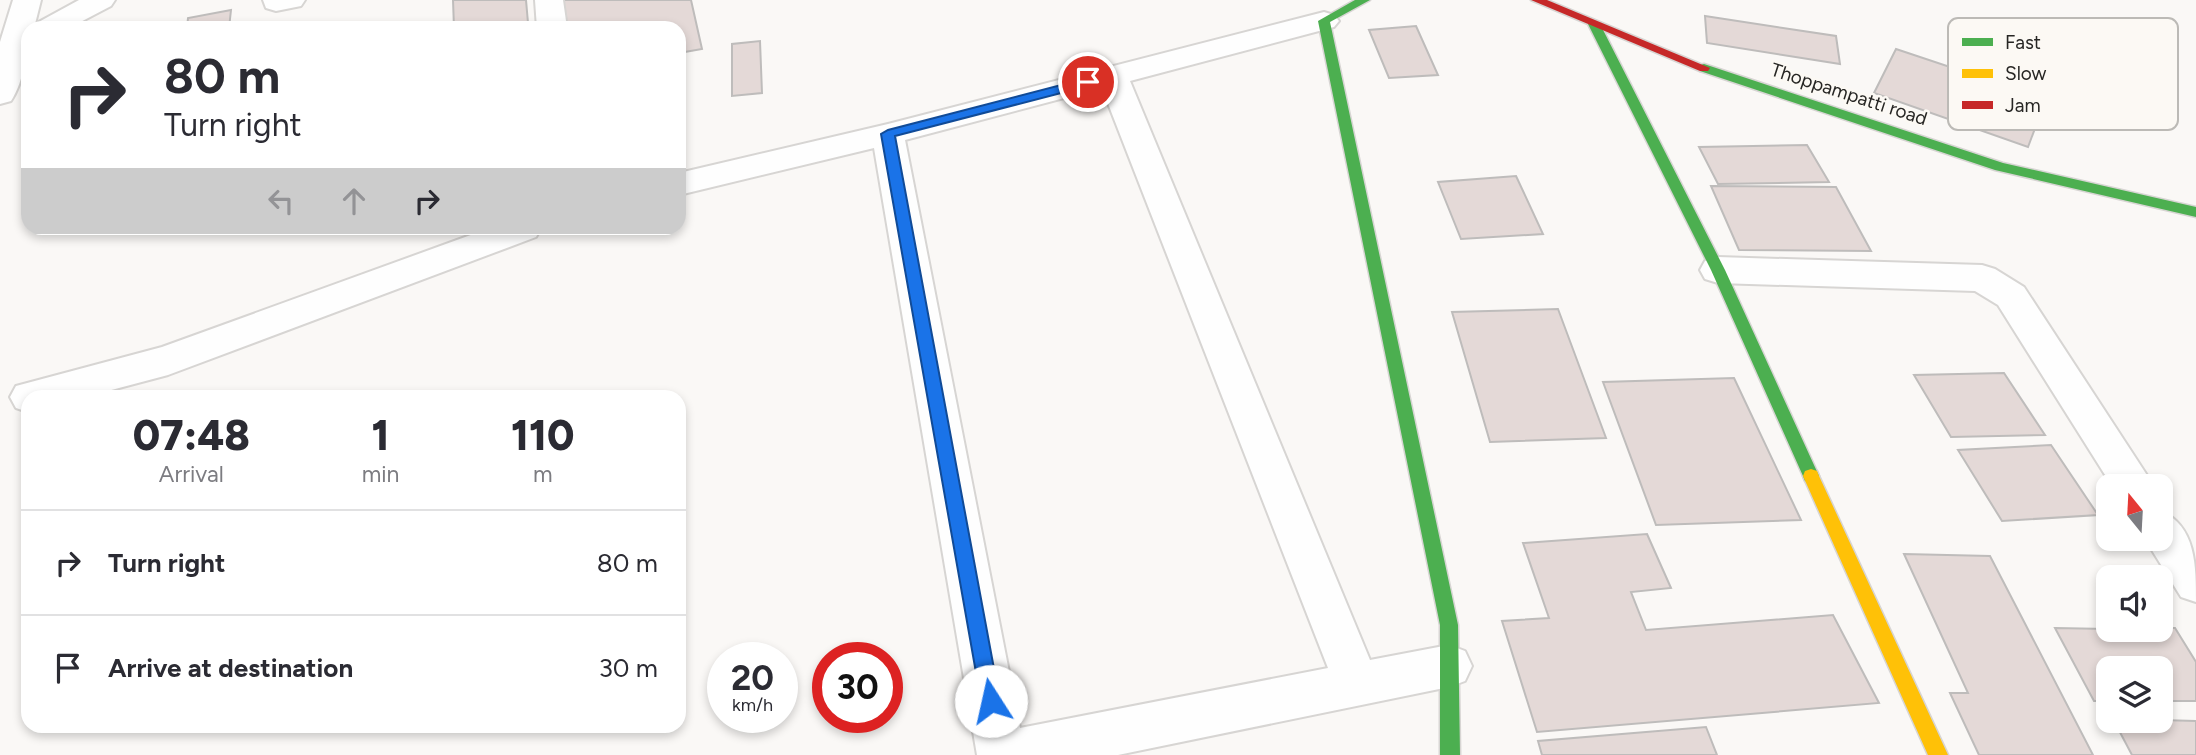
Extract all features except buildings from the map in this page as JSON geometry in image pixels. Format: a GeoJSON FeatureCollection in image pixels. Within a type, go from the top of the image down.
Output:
{"type":"FeatureCollection","features":[{"type":"Feature","properties":{"kind":"street"},"geometry":{"type":"LineString","coordinates":[[24,21],[27,0]]}},
{"type":"Feature","properties":{"kind":"street"},"geometry":{"type":"LineString","coordinates":[[60,21],[101,0]]}},
{"type":"Feature","properties":{"kind":"street"},"geometry":{"type":"LineString","coordinates":[[549,0],[551,21]]}},
{"type":"Feature","properties":{"kind":"street"},"geometry":{"type":"LineString","coordinates":[[686,182],[888,134],[1324,21],[1364,0]]}},
{"type":"Feature","properties":{"kind":"street","name":"Thoppampatti road"},"geometry":{"type":"LineString","coordinates":[[1537,0],[1709,70],[2000,167],[2196,212]]}},
{"type":"Feature","properties":{"kind":"street"},"geometry":{"type":"LineString","coordinates":[[1324,21],[1449,625],[1450,755]]}},
{"type":"Feature","properties":{"kind":"street"},"geometry":{"type":"LineString","coordinates":[[1594,24],[1718,270],[1938,755]]}},
{"type":"Feature","properties":{"kind":"street"},"geometry":{"type":"LineString","coordinates":[[0,94],[21,42]]}},
{"type":"Feature","properties":{"kind":"street"},"geometry":{"type":"LineString","coordinates":[[1113,76],[1356,682]]}},
{"type":"Feature","properties":{"kind":"street"},"geometry":{"type":"LineString","coordinates":[[888,134],[1002,755],[1356,682],[1449,666]]}},
{"type":"Feature","properties":{"kind":"street"},"geometry":{"type":"LineString","coordinates":[[58,390],[168,360],[505,235]]}},
{"type":"Feature","properties":{"kind":"street"},"geometry":{"type":"LineString","coordinates":[[1718,270],[1982,278],[2011,296],[2126,474]]}},
{"type":"Feature","properties":{"kind":"street"},"geometry":{"type":"LineString","coordinates":[[0,405],[21,400]]}},
{"type":"Feature","properties":{"kind":"street"},"geometry":{"type":"LineString","coordinates":[[2174,549],[2196,583]]}},
{"type":"Feature","properties":{"kind":"traffic: fast"},"geometry":{"type":"LineString","coordinates":[[1364,0],[1324,21],[1449,625],[1450,755]]}},
{"type":"Feature","properties":{"kind":"traffic: fast"},"geometry":{"type":"LineString","coordinates":[[1594,24],[1718,270],[1811,476]]}},
{"type":"Feature","properties":{"kind":"traffic: fast"},"geometry":{"type":"LineString","coordinates":[[1704,68],[2000,167],[2196,212]]}},
{"type":"Feature","properties":{"kind":"traffic: slow"},"geometry":{"type":"LineString","coordinates":[[1811,476],[1938,755]]}},
{"type":"Feature","properties":{"kind":"traffic: jam"},"geometry":{"type":"LineString","coordinates":[[1537,0],[1704,68]]}},
{"type":"Feature","properties":{"kind":"route"},"geometry":{"type":"LineString","coordinates":[[991,701],[888,134],[1088,82]]}}]}
